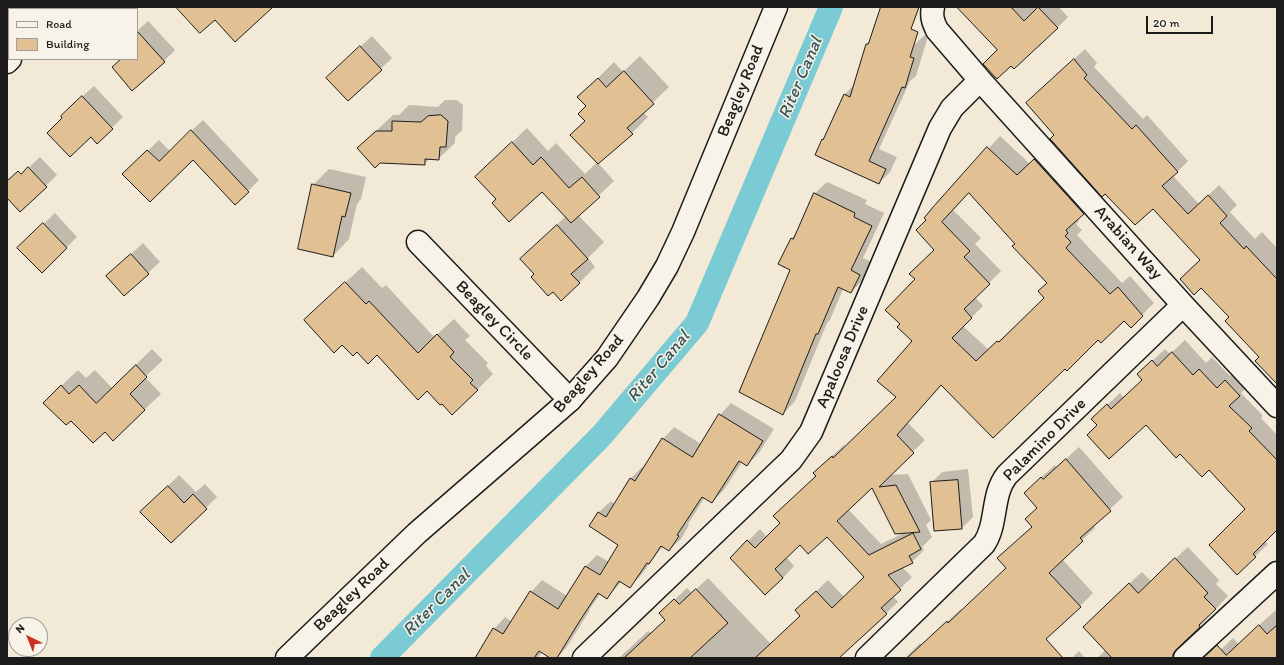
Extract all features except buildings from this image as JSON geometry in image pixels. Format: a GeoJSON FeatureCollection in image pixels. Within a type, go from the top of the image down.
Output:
{"type":"FeatureCollection","features":[{"type":"Feature","properties":{"kind":"street","name":"Beagley Road"},"geometry":{"type":"LineString","coordinates":[[287,658],[417,533],[570,400],[607,358],[628,329],[667,266],[683,232],[776,7]]}},
{"type":"Feature","properties":{"kind":"street"},"geometry":{"type":"LineString","coordinates":[[933,7],[933,23],[937,30],[980,80]]}},
{"type":"Feature","properties":{"kind":"street","name":"Arabian Way"},"geometry":{"type":"LineString","coordinates":[[980,80],[1183,305],[1277,406]]}},
{"type":"Feature","properties":{"kind":"street","name":"Apaloosa Drive"},"geometry":{"type":"LineString","coordinates":[[584,658],[791,460],[804,442],[816,422],[940,128],[952,108],[980,80]]}},
{"type":"Feature","properties":{"kind":"street","name":"Beagley Circle"},"geometry":{"type":"LineString","coordinates":[[418,242],[570,400]]}},
{"type":"Feature","properties":{"kind":"street","name":"Palamino Drive"},"geometry":{"type":"LineString","coordinates":[[867,658],[984,544],[991,530],[1000,484],[1007,475],[1183,305]]}},
{"type":"Feature","properties":{"kind":"street"},"geometry":{"type":"LineString","coordinates":[[1185,658],[1277,573]]}},
{"type":"Feature","properties":{"kind":"waterway","name":"Riter Canal"},"geometry":{"type":"LineString","coordinates":[[382,658],[602,435],[697,323],[831,7]]}}]}
